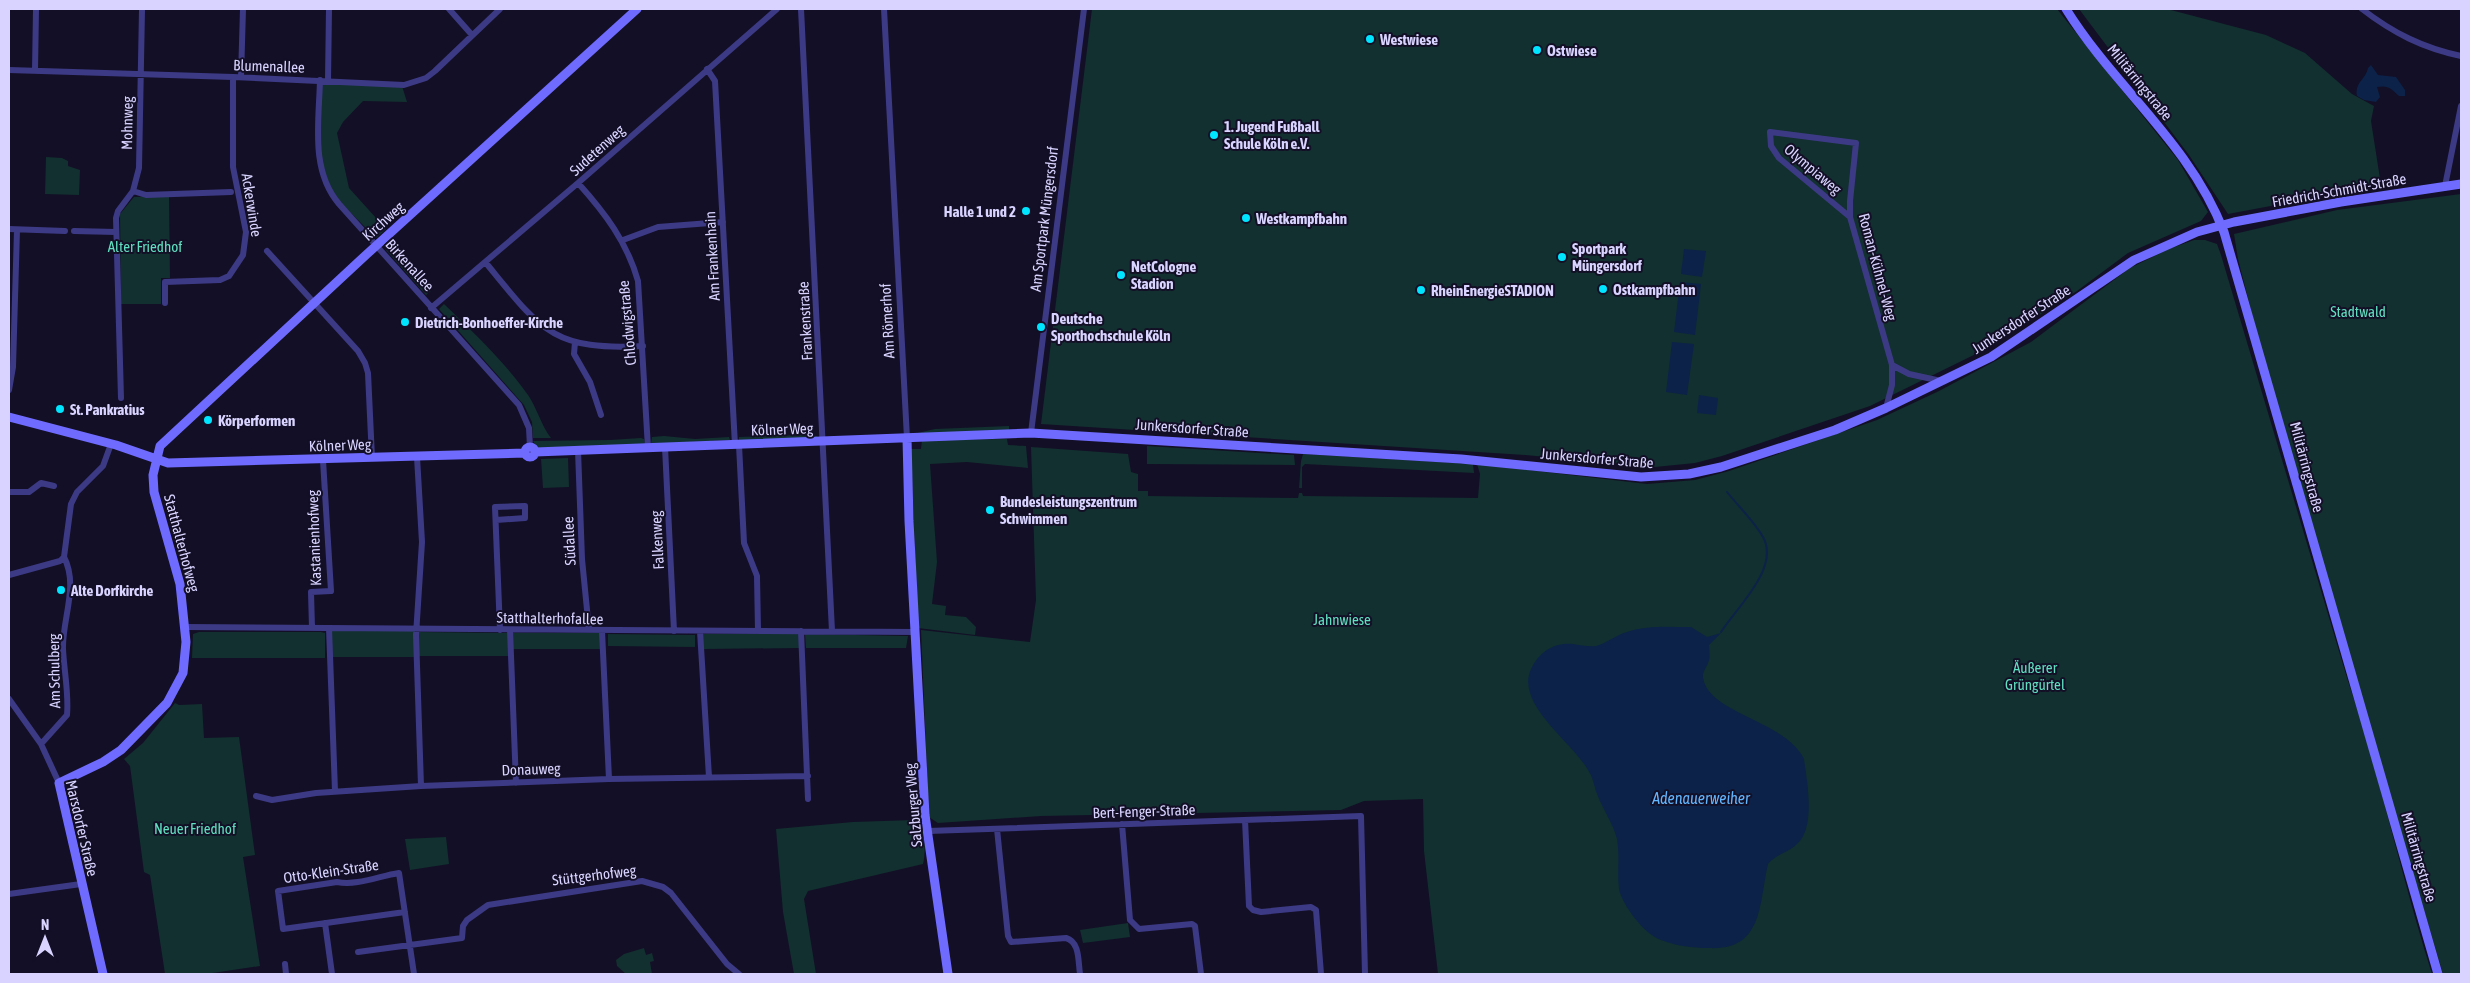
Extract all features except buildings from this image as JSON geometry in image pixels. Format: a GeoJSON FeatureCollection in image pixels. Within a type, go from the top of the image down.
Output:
{"type":"FeatureCollection","features":[{"type":"Feature","properties":{"kind":"street"},"geometry":{"type":"LineString","coordinates":[[35,71],[36,9]]}},
{"type":"Feature","properties":{"kind":"street","name":"Mohnweg"},"geometry":{"type":"LineString","coordinates":[[121,398],[116,232],[118,211],[133,191],[139,168],[142,9]]}},
{"type":"Feature","properties":{"kind":"street"},"geometry":{"type":"LineString","coordinates":[[241,77],[243,9]]}},
{"type":"Feature","properties":{"kind":"street"},"geometry":{"type":"LineString","coordinates":[[328,81],[329,9]]}},
{"type":"Feature","properties":{"kind":"street"},"geometry":{"type":"LineString","coordinates":[[449,9],[472,35]]}},
{"type":"Feature","properties":{"kind":"street","name":"Blumenallee"},"geometry":{"type":"LineString","coordinates":[[9,70],[320,80],[393,85],[414,83],[435,71],[500,9]]}},
{"type":"Feature","properties":{"kind":"street","name":"Kirchweg"},"geometry":{"type":"LineString","coordinates":[[156,460],[160,446],[167,437],[637,9]]}},
{"type":"Feature","properties":{"kind":"street","name":"Sudetenweg"},"geometry":{"type":"LineString","coordinates":[[431,308],[486,263],[777,9]]}},
{"type":"Feature","properties":{"kind":"street","name":"Frankenstraße"},"geometry":{"type":"LineString","coordinates":[[801,9],[802,61],[813,223],[832,631]]}},
{"type":"Feature","properties":{"kind":"street","name":"Am Römerhof"},"geometry":{"type":"LineString","coordinates":[[884,9],[907,438],[914,632]]}},
{"type":"Feature","properties":{"kind":"street","name":"Am Sportpark Müngersdorf"},"geometry":{"type":"LineString","coordinates":[[1031,433],[1084,9]]}},
{"type":"Feature","properties":{"kind":"street","name":"Militärringstraße"},"geometry":{"type":"LineString","coordinates":[[2066,9],[2184,158],[2205,191],[2221,225],[2269,382],[2438,974]]}},
{"type":"Feature","properties":{"kind":"street"},"geometry":{"type":"LineString","coordinates":[[2362,9],[2380,23],[2418,44],[2461,56]]}},
{"type":"Feature","properties":{"kind":"street","name":"Am Frankenhain"},"geometry":{"type":"LineString","coordinates":[[707,69],[715,81],[744,543],[756,576],[758,631]]}},
{"type":"Feature","properties":{"kind":"street","name":"Ackerwinde"},"geometry":{"type":"LineString","coordinates":[[165,304],[164,282],[220,280],[229,276],[243,255],[246,232],[233,167],[233,77]]}},
{"type":"Feature","properties":{"kind":"street","name":"Birkenallee"},"geometry":{"type":"LineString","coordinates":[[320,80],[319,146],[321,173],[334,198],[519,405],[529,428],[530,451]]}},
{"type":"Feature","properties":{"kind":"street"},"geometry":{"type":"LineString","coordinates":[[2445,186],[2461,106]]}},
{"type":"Feature","properties":{"kind":"street","name":"Olympiaweg"},"geometry":{"type":"LineString","coordinates":[[1850,217],[1773,152],[1770,132],[1856,143]]}},
{"type":"Feature","properties":{"kind":"street","name":"Roman-Kühnel-Weg"},"geometry":{"type":"LineString","coordinates":[[1856,143],[1850,217],[1892,366],[1892,385],[1886,408]]}},
{"type":"Feature","properties":{"kind":"street","name":"Chlodwigstraße"},"geometry":{"type":"LineString","coordinates":[[578,183],[605,214],[623,240],[632,260],[638,281],[648,448]]}},
{"type":"Feature","properties":{"kind":"street","name":"Friedrich-Schmidt-Straße"},"geometry":{"type":"LineString","coordinates":[[2221,225],[2341,202],[2461,184]]}},
{"type":"Feature","properties":{"kind":"street"},"geometry":{"type":"LineString","coordinates":[[133,191],[146,194],[231,192]]}},
{"type":"Feature","properties":{"kind":"street"},"geometry":{"type":"LineString","coordinates":[[623,240],[658,227],[723,222]]}},
{"type":"Feature","properties":{"kind":"street","name":"Junkersdorfer Straße"},"geometry":{"type":"LineString","coordinates":[[1031,433],[1461,459],[1655,477],[1689,474],[1721,467],[1835,430],[1886,408],[2004,349],[2134,260],[2197,232],[2221,225]]}},
{"type":"Feature","properties":{"kind":"street"},"geometry":{"type":"LineString","coordinates":[[9,230],[65,231]]}},
{"type":"Feature","properties":{"kind":"street"},"geometry":{"type":"LineString","coordinates":[[9,390],[14,367],[17,230]]}},
{"type":"Feature","properties":{"kind":"street"},"geometry":{"type":"LineString","coordinates":[[74,231],[116,232]]}},
{"type":"Feature","properties":{"kind":"street","name":"Ackerwinde"},"geometry":{"type":"LineString","coordinates":[[267,251],[358,351],[365,362],[368,374],[372,458]]}},
{"type":"Feature","properties":{"kind":"street"},"geometry":{"type":"LineString","coordinates":[[486,263],[528,314],[542,327],[559,337],[600,347],[643,346]]}},
{"type":"Feature","properties":{"kind":"street"},"geometry":{"type":"LineString","coordinates":[[575,342],[574,354],[590,382],[601,415]]}},
{"type":"Feature","properties":{"kind":"street"},"geometry":{"type":"LineString","coordinates":[[1892,366],[1909,374],[1942,381]]}},
{"type":"Feature","properties":{"kind":"street","name":"Kölner Weg"},"geometry":{"type":"LineString","coordinates":[[9,417],[111,444],[168,463],[416,457],[530,451],[1031,433]]}},
{"type":"Feature","properties":{"kind":"street"},"geometry":{"type":"LineString","coordinates":[[9,575],[60,561],[64,557],[71,504],[77,492],[103,466],[111,444]]}},
{"type":"Feature","properties":{"kind":"street","name":"Falkenweg"},"geometry":{"type":"LineString","coordinates":[[665,447],[674,631]]}},
{"type":"Feature","properties":{"kind":"street","name":"Südallee"},"geometry":{"type":"LineString","coordinates":[[578,450],[582,559],[589,630]]}},
{"type":"Feature","properties":{"kind":"street"},"geometry":{"type":"LineString","coordinates":[[416,457],[422,542],[416,629],[421,786]]}},
{"type":"Feature","properties":{"kind":"street","name":"Statthalterhofweg"},"geometry":{"type":"LineString","coordinates":[[59,783],[103,762],[121,750],[167,703],[183,674],[185,627],[180,584],[154,492],[153,475],[156,460]]}},
{"type":"Feature","properties":{"kind":"street","name":"Kastanienhofweg"},"geometry":{"type":"LineString","coordinates":[[312,628],[311,592],[331,591],[323,460]]}},
{"type":"Feature","properties":{"kind":"street"},"geometry":{"type":"LineString","coordinates":[[9,492],[29,492],[41,483],[54,486]]}},
{"type":"Feature","properties":{"kind":"street"},"geometry":{"type":"LineString","coordinates":[[496,520],[525,518],[525,506],[495,507],[500,630]]}},
{"type":"Feature","properties":{"kind":"street","name":"Am Schulberg"},"geometry":{"type":"LineString","coordinates":[[41,744],[67,715],[63,636],[69,601],[70,571],[64,557]]}},
{"type":"Feature","properties":{"kind":"street","name":"Statthalterhofallee"},"geometry":{"type":"LineString","coordinates":[[185,627],[914,632]]}},
{"type":"Feature","properties":{"kind":"street"},"geometry":{"type":"LineString","coordinates":[[329,628],[335,791]]}},
{"type":"Feature","properties":{"kind":"street"},"geometry":{"type":"LineString","coordinates":[[510,630],[516,783]]}},
{"type":"Feature","properties":{"kind":"street"},"geometry":{"type":"LineString","coordinates":[[602,630],[609,779]]}},
{"type":"Feature","properties":{"kind":"street"},"geometry":{"type":"LineString","coordinates":[[700,631],[709,778]]}},
{"type":"Feature","properties":{"kind":"street"},"geometry":{"type":"LineString","coordinates":[[801,631],[808,799]]}},
{"type":"Feature","properties":{"kind":"street","name":"Salzburger Weg"},"geometry":{"type":"LineString","coordinates":[[914,632],[925,815],[948,974]]}},
{"type":"Feature","properties":{"kind":"street","name":"Marsdorfer Straße"},"geometry":{"type":"LineString","coordinates":[[9,699],[41,744],[59,783],[103,974]]}},
{"type":"Feature","properties":{"kind":"street","name":"Donauweg"},"geometry":{"type":"LineString","coordinates":[[256,796],[272,800],[335,791],[421,786],[609,779],[808,776]]}},
{"type":"Feature","properties":{"kind":"street","name":"Bert-Fenger-Straße"},"geometry":{"type":"LineString","coordinates":[[928,831],[1361,816],[1365,974]]}},
{"type":"Feature","properties":{"kind":"street"},"geometry":{"type":"LineString","coordinates":[[1245,820],[1250,906],[1253,910],[1261,912],[1311,907],[1316,910],[1321,974]]}},
{"type":"Feature","properties":{"kind":"street"},"geometry":{"type":"LineString","coordinates":[[1122,824],[1130,920],[1132,924],[1139,929],[1192,924],[1195,926],[1202,974]]}},
{"type":"Feature","properties":{"kind":"street"},"geometry":{"type":"LineString","coordinates":[[997,829],[1008,936],[1011,942],[1066,938],[1072,940],[1076,946],[1080,974]]}},
{"type":"Feature","properties":{"kind":"street","name":"Otto-Klein-Straße"},"geometry":{"type":"LineString","coordinates":[[399,873],[405,912],[283,929],[278,891],[337,882],[344,883],[374,879],[380,876],[399,873]]}},
{"type":"Feature","properties":{"kind":"street","name":"Stüttgerhofweg"},"geometry":{"type":"LineString","coordinates":[[410,946],[462,938],[463,926],[467,920],[488,904],[642,881],[663,887],[671,894],[728,964],[739,974]]}},
{"type":"Feature","properties":{"kind":"street"},"geometry":{"type":"LineString","coordinates":[[9,894],[81,884]]}},
{"type":"Feature","properties":{"kind":"street"},"geometry":{"type":"LineString","coordinates":[[405,912],[414,974]]}},
{"type":"Feature","properties":{"kind":"street"},"geometry":{"type":"LineString","coordinates":[[325,923],[332,974]]}},
{"type":"Feature","properties":{"kind":"street"},"geometry":{"type":"LineString","coordinates":[[358,952],[410,946]]}},
{"type":"Feature","properties":{"kind":"street"},"geometry":{"type":"LineString","coordinates":[[285,964],[286,974]]}},
{"type":"Feature","properties":{"kind":"green space","name":"Sportpark Müngersdorf"},"geometry":{"type":"Polygon","coordinates":[[[1092,9],[2057,9],[2178,160],[2208,212],[2201,221],[2128,253],[2077,291],[1986,349],[1870,406],[1722,456],[1695,463],[1655,467],[1525,455],[1041,424],[1092,9]]]}},
{"type":"Feature","properties":{"kind":"green space"},"geometry":{"type":"Polygon","coordinates":[[[2079,9],[2167,9],[2266,35],[2305,53],[2352,94],[2374,106],[2371,121],[2381,185],[2228,214],[2189,155],[2079,9]]]}},
{"type":"Feature","properties":{"kind":"green space"},"geometry":{"type":"Polygon","coordinates":[[[321,82],[402,86],[407,102],[363,101],[343,122],[337,133],[349,188],[386,229],[376,238],[335,197],[320,162],[321,82]]]}},
{"type":"Feature","properties":{"kind":"green space"},"geometry":{"type":"Polygon","coordinates":[[[46,157],[62,158],[68,161],[68,166],[80,170],[79,195],[45,194],[46,157]]]}},
{"type":"Feature","properties":{"kind":"green space","name":"Stadtwald"},"geometry":{"type":"Polygon","coordinates":[[[2461,194],[2461,974],[2443,974],[2282,431],[2238,259],[2234,234],[2337,210],[2461,194]]]}},
{"type":"Feature","properties":{"kind":"green space","name":"Alter Friedhof"},"geometry":{"type":"Polygon","coordinates":[[[169,196],[170,278],[161,278],[161,304],[121,304],[120,214],[134,197],[169,196]]]}},
{"type":"Feature","properties":{"kind":"green space","name":"Äußerer Grüngürtel"},"geometry":{"type":"Polygon","coordinates":[[[2194,240],[2205,240],[2217,244],[2221,255],[2370,752],[2432,974],[1438,974],[1424,851],[1423,799],[1364,801],[1341,810],[1041,816],[938,823],[929,817],[921,630],[1030,642],[1036,600],[1031,447],[1128,454],[1131,472],[1138,474],[1138,491],[1148,491],[1148,496],[1298,498],[1299,493],[1302,493],[1303,496],[1478,498],[1480,474],[1477,464],[1647,484],[1695,480],[1729,471],[1877,420],[1939,391],[2031,342],[2130,268],[2169,249],[2194,240]]]}},
{"type":"Feature","properties":{"kind":"green space"},"geometry":{"type":"Polygon","coordinates":[[[387,243],[431,291],[426,295],[385,249],[387,243]]]}},
{"type":"Feature","properties":{"kind":"green space"},"geometry":{"type":"Polygon","coordinates":[[[444,304],[488,347],[519,382],[551,438],[533,438],[532,422],[524,405],[439,309],[444,304]]]}},
{"type":"Feature","properties":{"kind":"green space"},"geometry":{"type":"Polygon","coordinates":[[[1009,426],[1009,430],[909,435],[935,429],[1009,426]]]}},
{"type":"Feature","properties":{"kind":"green space"},"geometry":{"type":"Polygon","coordinates":[[[664,436],[695,439],[729,437],[730,440],[651,444],[652,437],[664,436]]]}},
{"type":"Feature","properties":{"kind":"green space"},"geometry":{"type":"Polygon","coordinates":[[[817,436],[818,438],[739,441],[739,437],[817,436]]]}},
{"type":"Feature","properties":{"kind":"green space"},"geometry":{"type":"Polygon","coordinates":[[[644,439],[645,444],[537,448],[533,441],[610,440],[644,439]]]}},
{"type":"Feature","properties":{"kind":"green space"},"geometry":{"type":"Polygon","coordinates":[[[1007,439],[1008,445],[1026,446],[1028,468],[967,462],[930,464],[937,562],[932,604],[946,606],[945,615],[966,617],[976,627],[975,635],[918,628],[911,449],[921,449],[922,440],[1007,439]]]}},
{"type":"Feature","properties":{"kind":"green space"},"geometry":{"type":"Polygon","coordinates":[[[1147,446],[1294,455],[1295,465],[1147,464],[1147,446]]]}},
{"type":"Feature","properties":{"kind":"green space"},"geometry":{"type":"Polygon","coordinates":[[[1303,454],[1473,464],[1474,473],[1305,464],[1302,467],[1302,488],[1299,488],[1303,454]]]}},
{"type":"Feature","properties":{"kind":"green space"},"geometry":{"type":"Polygon","coordinates":[[[568,458],[569,487],[543,488],[541,459],[568,458]]]}},
{"type":"Feature","properties":{"kind":"green space"},"geometry":{"type":"Polygon","coordinates":[[[331,631],[415,631],[415,657],[331,657],[331,631]]]}},
{"type":"Feature","properties":{"kind":"green space"},"geometry":{"type":"Polygon","coordinates":[[[199,632],[321,632],[325,633],[325,658],[192,658],[193,634],[199,632]]]}},
{"type":"Feature","properties":{"kind":"green space"},"geometry":{"type":"Polygon","coordinates":[[[418,632],[508,633],[509,656],[419,656],[418,632]]]}},
{"type":"Feature","properties":{"kind":"green space"},"geometry":{"type":"Polygon","coordinates":[[[512,633],[600,633],[601,649],[512,649],[512,633]]]}},
{"type":"Feature","properties":{"kind":"green space"},"geometry":{"type":"Polygon","coordinates":[[[608,634],[695,635],[695,647],[608,646],[608,634]]]}},
{"type":"Feature","properties":{"kind":"green space"},"geometry":{"type":"Polygon","coordinates":[[[702,634],[799,634],[799,648],[703,649],[702,634]]]}},
{"type":"Feature","properties":{"kind":"green space"},"geometry":{"type":"Polygon","coordinates":[[[805,634],[908,636],[906,648],[806,648],[805,634]]]}},
{"type":"Feature","properties":{"kind":"green space","name":"Neuer Friedhof"},"geometry":{"type":"Polygon","coordinates":[[[175,703],[179,705],[202,704],[204,738],[239,737],[255,855],[243,857],[260,966],[206,974],[165,974],[150,875],[144,872],[130,766],[124,759],[143,743],[175,703]]]}},
{"type":"Feature","properties":{"kind":"green space"},"geometry":{"type":"Polygon","coordinates":[[[914,820],[918,823],[923,833],[925,853],[923,864],[808,891],[804,899],[816,974],[794,974],[783,912],[776,829],[853,822],[914,820]]]}},
{"type":"Feature","properties":{"kind":"green space"},"geometry":{"type":"Polygon","coordinates":[[[446,837],[449,864],[410,870],[405,839],[446,837]]]}},
{"type":"Feature","properties":{"kind":"green space"},"geometry":{"type":"Polygon","coordinates":[[[1128,923],[1130,937],[1083,943],[1080,930],[1128,923]]]}},
{"type":"Feature","properties":{"kind":"green space"},"geometry":{"type":"Polygon","coordinates":[[[644,948],[646,955],[652,953],[654,961],[650,962],[652,974],[626,974],[617,966],[616,960],[624,954],[644,948]]]}},
{"type":"Feature","properties":{"kind":"water"},"geometry":{"type":"Polygon","coordinates":[[[2371,65],[2378,75],[2396,77],[2405,90],[2405,96],[2399,96],[2390,88],[2377,87],[2380,97],[2376,102],[2364,100],[2357,96],[2357,88],[2371,65]]]}},
{"type":"Feature","properties":{"kind":"water"},"geometry":{"type":"Polygon","coordinates":[[[1684,249],[1706,251],[1702,277],[1681,274],[1684,249]]]}},
{"type":"Feature","properties":{"kind":"water"},"geometry":{"type":"Polygon","coordinates":[[[1680,282],[1701,284],[1695,335],[1674,332],[1680,282]]]}},
{"type":"Feature","properties":{"kind":"water"},"geometry":{"type":"Polygon","coordinates":[[[1672,342],[1694,344],[1687,395],[1666,392],[1672,342]]]}},
{"type":"Feature","properties":{"kind":"water"},"geometry":{"type":"Polygon","coordinates":[[[1699,395],[1718,398],[1716,415],[1697,413],[1699,395]]]}},
{"type":"Feature","properties":{"kind":"water","name":"Adenauerweiher"},"geometry":{"type":"Polygon","coordinates":[[[1691,627],[1707,637],[1721,633],[1709,645],[1709,660],[1703,675],[1708,690],[1719,700],[1781,735],[1794,746],[1804,759],[1807,780],[1809,804],[1807,827],[1803,836],[1797,844],[1768,864],[1756,921],[1749,933],[1740,941],[1727,947],[1697,948],[1667,942],[1648,932],[1635,919],[1621,896],[1618,883],[1617,839],[1591,776],[1580,759],[1538,709],[1531,696],[1528,682],[1534,663],[1543,653],[1553,647],[1566,644],[1596,646],[1623,633],[1642,628],[1691,627]]]}},
{"type":"Feature","properties":{"kind":"waterway"},"geometry":{"type":"LineString","coordinates":[[1721,632],[1754,587],[1766,561],[1767,549],[1763,537],[1751,519],[1727,492]]}},
{"type":"Feature","properties":{"kind":"place","name":"Westwiese"},"geometry":{"type":"Point","coordinates":[1370,39]}},
{"type":"Feature","properties":{"kind":"place","name":"Ostwiese"},"geometry":{"type":"Point","coordinates":[1537,50]}},
{"type":"Feature","properties":{"kind":"place","name":"1. Jugend Fußball Schule Köln e.V."},"geometry":{"type":"Point","coordinates":[1214,135]}},
{"type":"Feature","properties":{"kind":"place","name":"Halle 1 und 2"},"geometry":{"type":"Point","coordinates":[1026,211]}},
{"type":"Feature","properties":{"kind":"place","name":"Westkampfbahn"},"geometry":{"type":"Point","coordinates":[1246,218]}},
{"type":"Feature","properties":{"kind":"place","name":"Sportpark Müngersdorf"},"geometry":{"type":"Point","coordinates":[1562,257]}},
{"type":"Feature","properties":{"kind":"place","name":"NetCologne Stadion"},"geometry":{"type":"Point","coordinates":[1121,275]}},
{"type":"Feature","properties":{"kind":"place","name":"Ostkampfbahn"},"geometry":{"type":"Point","coordinates":[1603,289]}},
{"type":"Feature","properties":{"kind":"place","name":"RheinEnergieSTADION"},"geometry":{"type":"Point","coordinates":[1421,290]}},
{"type":"Feature","properties":{"kind":"place","name":"Dietrich-Bonhoeffer-Kirche"},"geometry":{"type":"Point","coordinates":[405,322]}},
{"type":"Feature","properties":{"kind":"place","name":"Deutsche Sporthochschule Köln"},"geometry":{"type":"Point","coordinates":[1041,327]}},
{"type":"Feature","properties":{"kind":"place","name":"St. Pankratius"},"geometry":{"type":"Point","coordinates":[60,409]}},
{"type":"Feature","properties":{"kind":"place","name":"Körperformen"},"geometry":{"type":"Point","coordinates":[208,420]}},
{"type":"Feature","properties":{"kind":"place","name":"Bundesleistungszentrum Schwimmen"},"geometry":{"type":"Point","coordinates":[990,510]}},
{"type":"Feature","properties":{"kind":"place","name":"Alte Dorfkirche"},"geometry":{"type":"Point","coordinates":[61,590]}},
{"type":"Feature","properties":{"kind":"park label","name":"Jahnwiese"},"geometry":{"type":"Point","coordinates":[1342,619]}}]}
